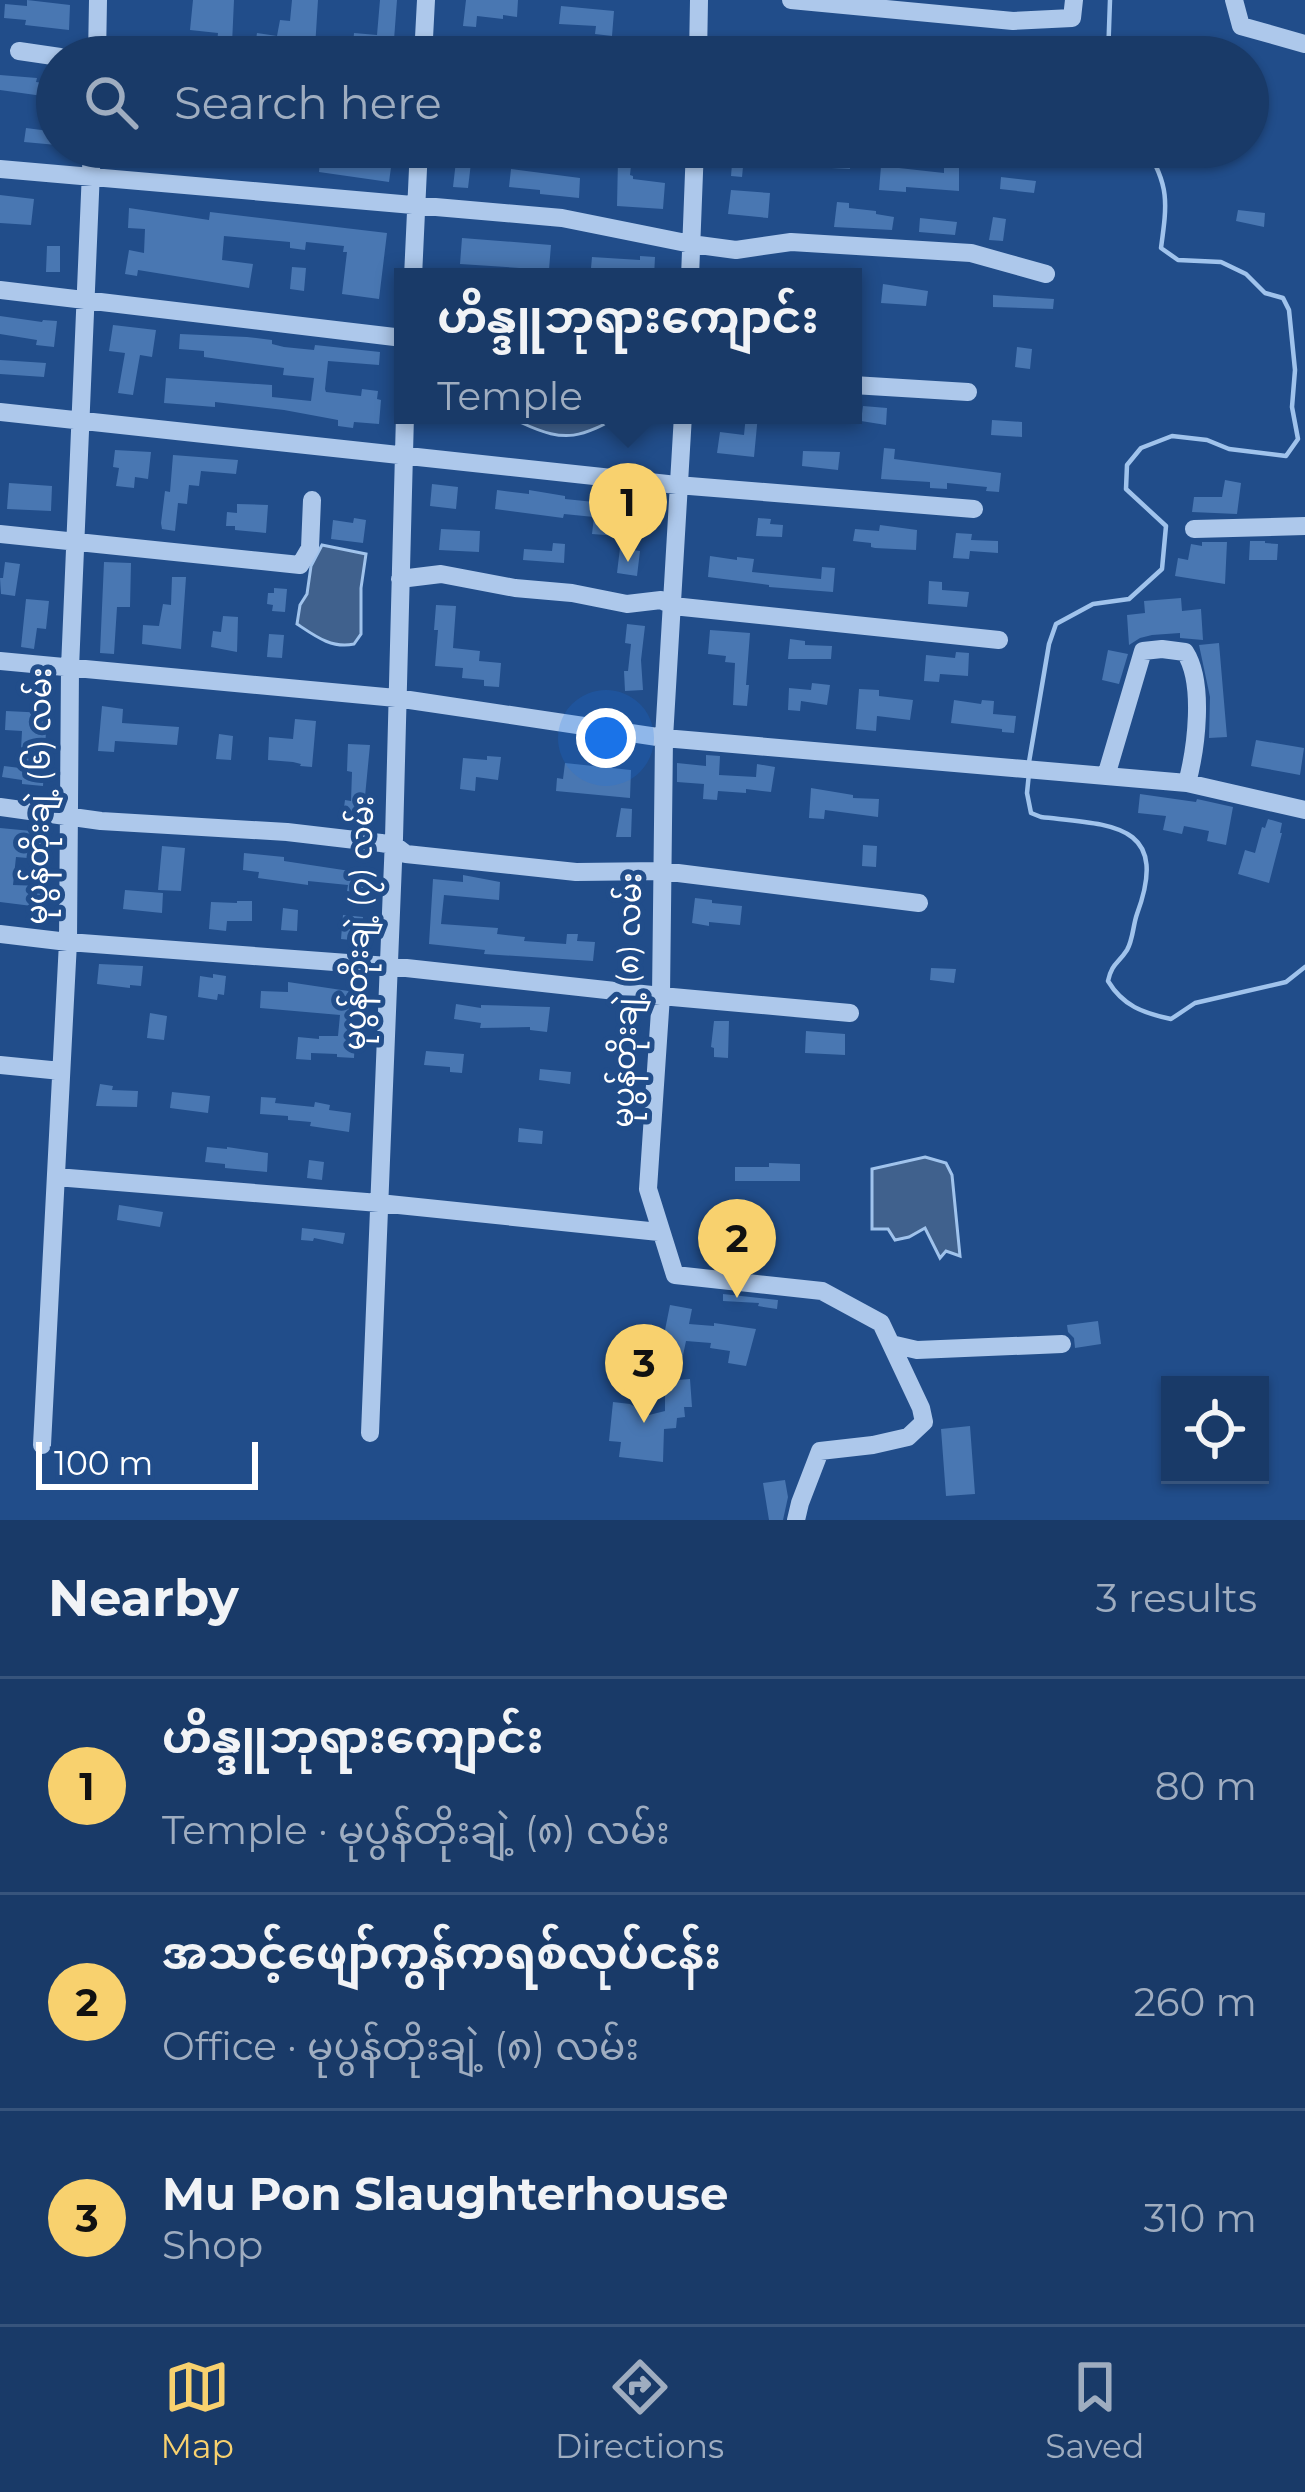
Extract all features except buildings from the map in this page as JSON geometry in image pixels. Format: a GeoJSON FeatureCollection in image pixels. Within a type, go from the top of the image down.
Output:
{"type":"FeatureCollection","features":[{"type":"Feature","properties":{"kind":"street"},"geometry":{"type":"LineString","coordinates":[[97,36],[98,0]]}},
{"type":"Feature","properties":{"kind":"street"},"geometry":{"type":"LineString","coordinates":[[424,36],[425,0]]}},
{"type":"Feature","properties":{"kind":"street"},"geometry":{"type":"LineString","coordinates":[[698,36],[699,0]]}},
{"type":"Feature","properties":{"kind":"street"},"geometry":{"type":"LineString","coordinates":[[791,0],[1013,21],[1072,18],[1074,0]]}},
{"type":"Feature","properties":{"kind":"street"},"geometry":{"type":"LineString","coordinates":[[1234,0],[1241,26],[1305,44]]}},
{"type":"Feature","properties":{"kind":"street"},"geometry":{"type":"LineString","coordinates":[[19,51],[36,53]]}},
{"type":"Feature","properties":{"kind":"street","name":"မုပွန်တိုးချဲ့ (၆) လမ်း"},"geometry":{"type":"LineString","coordinates":[[42,1445],[68,942],[70,668],[91,168]]}},
{"type":"Feature","properties":{"kind":"street"},"geometry":{"type":"LineString","coordinates":[[412,268],[417,168]]}},
{"type":"Feature","properties":{"kind":"street"},"geometry":{"type":"LineString","coordinates":[[690,268],[694,168]]}},
{"type":"Feature","properties":{"kind":"street"},"geometry":{"type":"LineString","coordinates":[[0,169],[562,218],[736,250],[791,242],[971,253],[1046,274]]}},
{"type":"Feature","properties":{"kind":"street"},"geometry":{"type":"LineString","coordinates":[[0,290],[394,337]]}},
{"type":"Feature","properties":{"kind":"street"},"geometry":{"type":"LineString","coordinates":[[862,386],[968,392]]}},
{"type":"Feature","properties":{"kind":"street"},"geometry":{"type":"LineString","coordinates":[[0,412],[677,485],[974,509]]}},
{"type":"Feature","properties":{"kind":"street","name":"မုပွန်တိုးချဲ့ (၇) လမ်း"},"geometry":{"type":"LineString","coordinates":[[370,1433],[394,845],[405,424]]}},
{"type":"Feature","properties":{"kind":"street","name":"မုပွန်တိုးချဲ့ (၈) လမ်း"},"geometry":{"type":"LineString","coordinates":[[682,424],[664,738],[661,996],[648,1189],[675,1275],[822,1291],[880,1323],[924,1422],[908,1436],[820,1451],[796,1520]]}},
{"type":"Feature","properties":{"kind":"street"},"geometry":{"type":"LineString","coordinates":[[0,534],[300,565],[310,548],[312,500]]}},
{"type":"Feature","properties":{"kind":"street"},"geometry":{"type":"LineString","coordinates":[[1194,529],[1305,526]]}},
{"type":"Feature","properties":{"kind":"street"},"geometry":{"type":"LineString","coordinates":[[400,579],[441,574],[627,604],[661,600],[673,606],[999,640]]}},
{"type":"Feature","properties":{"kind":"street"},"geometry":{"type":"LineString","coordinates":[[1106,776],[1143,651],[1162,649],[1185,652],[1194,665],[1194,740],[1187,783]]}},
{"type":"Feature","properties":{"kind":"street"},"geometry":{"type":"LineString","coordinates":[[0,661],[396,698],[664,738],[1187,783],[1305,810]]}},
{"type":"Feature","properties":{"kind":"street"},"geometry":{"type":"LineString","coordinates":[[0,807],[133,824],[286,832],[394,845],[406,854],[576,872],[662,871],[920,903]]}},
{"type":"Feature","properties":{"kind":"street"},"geometry":{"type":"LineString","coordinates":[[0,934],[388,966],[850,1013]]}},
{"type":"Feature","properties":{"kind":"street"},"geometry":{"type":"LineString","coordinates":[[0,1065],[61,1071]]}},
{"type":"Feature","properties":{"kind":"street"},"geometry":{"type":"LineString","coordinates":[[56,1177],[659,1232]]}},
{"type":"Feature","properties":{"kind":"street"},"geometry":{"type":"LineString","coordinates":[[891,1345],[917,1350],[1062,1344]]}},
{"type":"Feature","properties":{"kind":"water"},"geometry":{"type":"Polygon","coordinates":[[[525,424],[603,424],[574,435],[551,434],[525,424]]]}},
{"type":"Feature","properties":{"kind":"water"},"geometry":{"type":"Polygon","coordinates":[[[322,545],[366,554],[361,634],[354,644],[331,643],[297,624],[311,566],[322,545]]]}},
{"type":"Feature","properties":{"kind":"water"},"geometry":{"type":"Polygon","coordinates":[[[925,1157],[946,1163],[952,1175],[960,1256],[946,1251],[940,1258],[925,1228],[895,1240],[888,1229],[872,1229],[872,1169],[925,1157]]]}},
{"type":"Feature","properties":{"kind":"waterway"},"geometry":{"type":"LineString","coordinates":[[1109,36],[1110,0]]}},
{"type":"Feature","properties":{"kind":"waterway"},"geometry":{"type":"LineString","coordinates":[[1029,762],[1056,624],[1093,604],[1129,599],[1162,569],[1166,526],[1126,489],[1127,465],[1141,448],[1172,436],[1286,456],[1298,439],[1292,407],[1295,370],[1289,310],[1283,298],[1265,293],[1246,274],[1221,262],[1178,260],[1161,248],[1165,195],[1156,168]]}},
{"type":"Feature","properties":{"kind":"waterway"},"geometry":{"type":"LineString","coordinates":[[1029,773],[1031,813],[1111,827],[1140,845],[1146,861],[1145,884],[1129,946],[1108,981],[1127,1002],[1171,1019],[1195,1003],[1286,982],[1305,967]]}},
{"type":"Feature","properties":{"kind":"place","name":"ဟိန္ဒူဘုရားကျောင်း"},"geometry":{"type":"Point","coordinates":[628,562]}},
{"type":"Feature","properties":{"kind":"place","name":"အသင့်ဖျော်ကွန်ကရစ်လုပ်ငန်း"},"geometry":{"type":"Point","coordinates":[737,1298]}},
{"type":"Feature","properties":{"kind":"place","name":"Mu Pon Slaughterhouse"},"geometry":{"type":"Point","coordinates":[644,1423]}}]}
